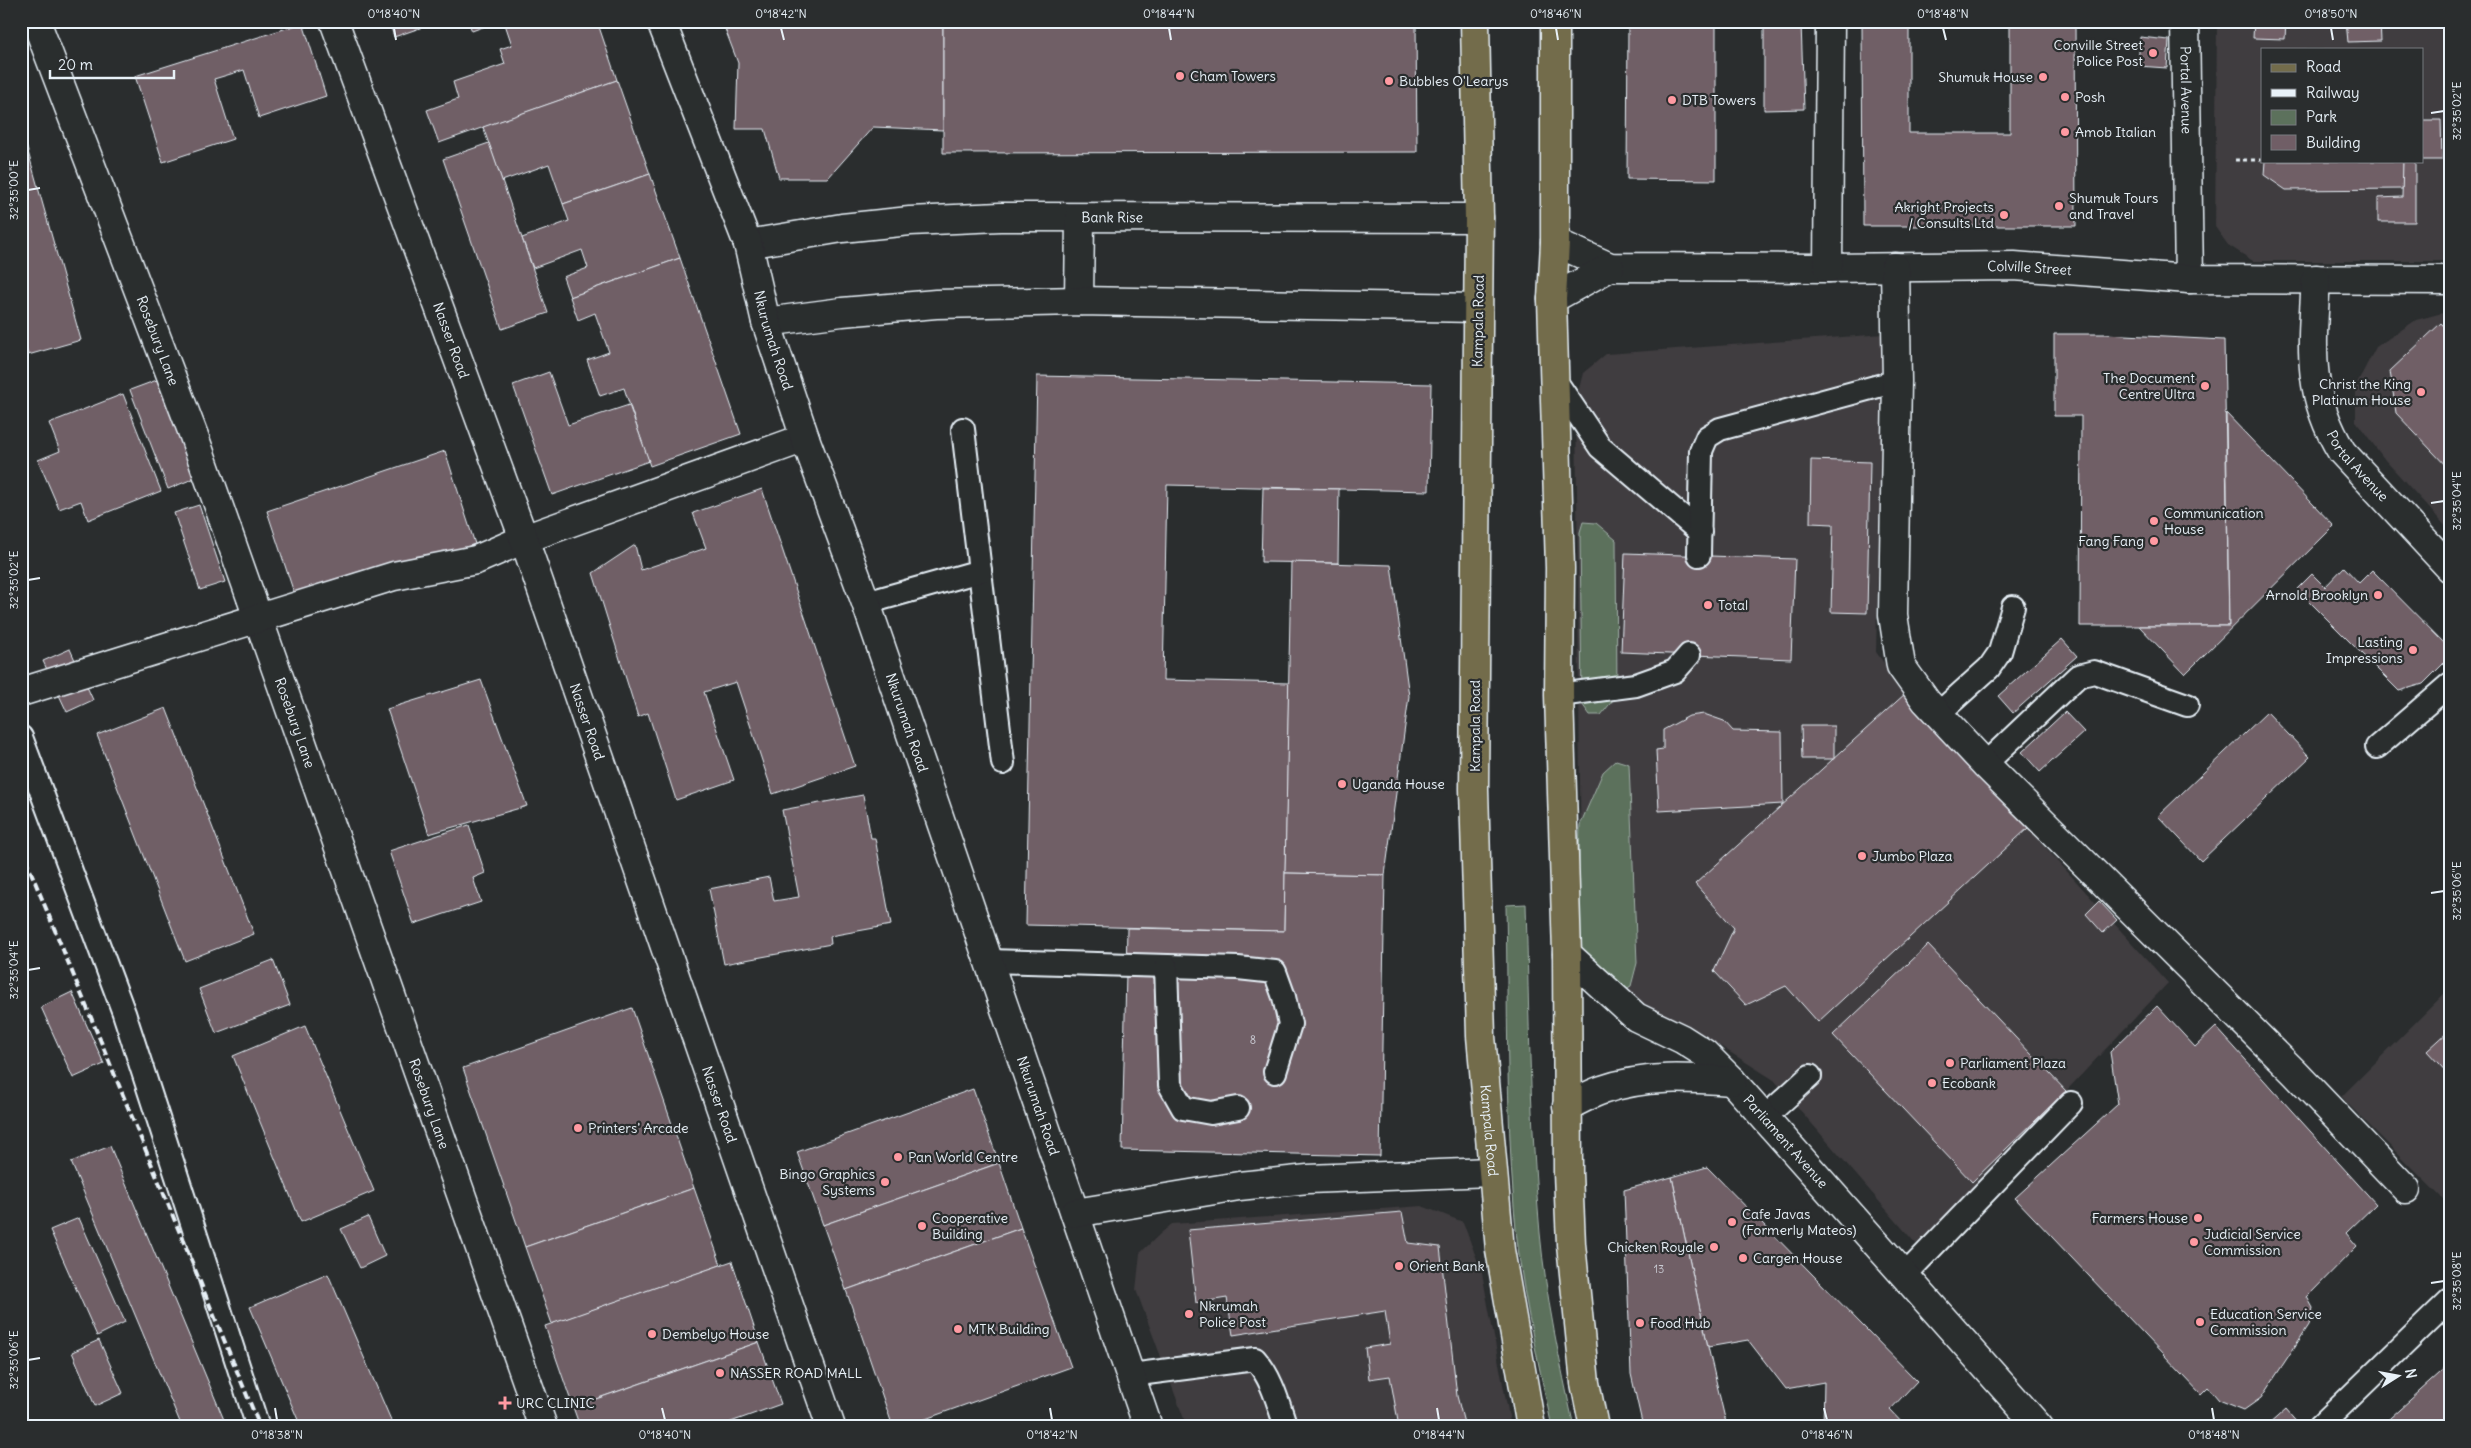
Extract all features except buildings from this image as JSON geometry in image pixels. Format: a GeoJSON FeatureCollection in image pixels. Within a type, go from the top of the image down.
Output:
{"type":"FeatureCollection","features":[{"type":"Feature","properties":{"kind":"main road","name":"Kampala Road"},"geometry":{"type":"LineString","coordinates":[[1475,21],[1479,218],[1474,789],[1481,1036],[1491,1172],[1500,1250],[1531,1427]]}},
{"type":"Feature","properties":{"kind":"main road"},"geometry":{"type":"LineString","coordinates":[[1555,21],[1555,242],[1552,299],[1560,568],[1559,695],[1567,954],[1567,1106],[1571,1244],[1585,1383],[1594,1427]]}},
{"type":"Feature","properties":{"kind":"street","name":"Rosebury Lane"},"geometry":{"type":"LineString","coordinates":[[36,21],[194,436],[543,1427]]}},
{"type":"Feature","properties":{"kind":"street","name":"Nasser Road"},"geometry":{"type":"LineString","coordinates":[[334,21],[524,539],[831,1427]]}},
{"type":"Feature","properties":{"kind":"street","name":"Nkurumah Road"},"geometry":{"type":"LineString","coordinates":[[661,21],[748,244],[766,322],[805,438],[866,603],[1148,1427]]}},
{"type":"Feature","properties":{"kind":"street"},"geometry":{"type":"LineString","coordinates":[[1828,268],[1830,21]]}},
{"type":"Feature","properties":{"kind":"street","name":"Portal Avenue"},"geometry":{"type":"LineString","coordinates":[[2185,21],[2189,279]]}},
{"type":"Feature","properties":{"kind":"street","name":"Bank Rise"},"geometry":{"type":"LineString","coordinates":[[748,244],[842,228],[910,221],[1000,217],[1479,218]]}},
{"type":"Feature","properties":{"kind":"street"},"geometry":{"type":"LineString","coordinates":[[1079,301],[1080,218]]}},
{"type":"Feature","properties":{"kind":"street","name":"Colville Street"},"geometry":{"type":"LineString","coordinates":[[1555,242],[1610,267],[1828,268],[2014,266],[2189,279],[2450,280]]}},
{"type":"Feature","properties":{"kind":"street"},"geometry":{"type":"LineString","coordinates":[[1895,266],[1897,381],[1893,615],[1901,666],[1938,714],[1985,764],[2295,1073],[2406,1189]]}},
{"type":"Feature","properties":{"kind":"street","name":"Colville Street"},"geometry":{"type":"LineString","coordinates":[[1552,299],[1610,267]]}},
{"type":"Feature","properties":{"kind":"street","name":"Portal Avenue"},"geometry":{"type":"LineString","coordinates":[[2316,280],[2312,342],[2314,377],[2321,411],[2330,432],[2342,452],[2450,568]]}},
{"type":"Feature","properties":{"kind":"street"},"geometry":{"type":"LineString","coordinates":[[766,322],[842,312],[936,304],[1079,301],[1478,308]]}},
{"type":"Feature","properties":{"kind":"street"},"geometry":{"type":"LineString","coordinates":[[21,692],[394,576],[476,560],[524,539],[805,438]]}},
{"type":"Feature","properties":{"kind":"street","name":"Parliament Avenue"},"geometry":{"type":"LineString","coordinates":[[1567,954],[1636,1017],[1682,1039],[1704,1053],[1732,1081],[2039,1427]]}},
{"type":"Feature","properties":{"kind":"street"},"geometry":{"type":"LineString","coordinates":[[1567,1106],[1602,1090],[1645,1080],[1676,1078],[1732,1081]]}},
{"type":"Feature","properties":{"kind":"street"},"geometry":{"type":"LineString","coordinates":[[1075,1213],[1239,1186],[1308,1180],[1491,1172]]}},
{"type":"Feature","properties":{"kind":"lane"},"geometry":{"type":"LineString","coordinates":[[1555,380],[1600,447],[1700,532]]}},
{"type":"Feature","properties":{"kind":"lane"},"geometry":{"type":"LineString","coordinates":[[1698,555],[1701,451],[1707,437],[1720,429],[1897,381]]}},
{"type":"Feature","properties":{"kind":"lane"},"geometry":{"type":"LineString","coordinates":[[963,429],[1003,763]]}},
{"type":"Feature","properties":{"kind":"lane"},"geometry":{"type":"LineString","coordinates":[[866,603],[980,571]]}},
{"type":"Feature","properties":{"kind":"lane"},"geometry":{"type":"LineString","coordinates":[[1938,714],[1989,668],[2000,652],[2012,607]]}},
{"type":"Feature","properties":{"kind":"lane"},"geometry":{"type":"LineString","coordinates":[[1559,695],[1636,685],[1675,671],[1689,655]]}},
{"type":"Feature","properties":{"kind":"lane"},"geometry":{"type":"LineString","coordinates":[[1985,764],[2078,676],[2094,672],[2187,705]]}},
{"type":"Feature","properties":{"kind":"lane"},"geometry":{"type":"LineString","coordinates":[[2377,747],[2450,684]]}},
{"type":"Feature","properties":{"kind":"lane"},"geometry":{"type":"LineString","coordinates":[[21,737],[124,1013],[258,1427]]}},
{"type":"Feature","properties":{"kind":"lane"},"geometry":{"type":"LineString","coordinates":[[990,961],[1238,968],[1275,972],[1284,997],[1290,1024],[1274,1072]]}},
{"type":"Feature","properties":{"kind":"lane"},"geometry":{"type":"LineString","coordinates":[[1166,966],[1170,1085],[1183,1108],[1211,1113],[1238,1108]]}},
{"type":"Feature","properties":{"kind":"lane"},"geometry":{"type":"LineString","coordinates":[[1765,1117],[1810,1076]]}},
{"type":"Feature","properties":{"kind":"lane"},"geometry":{"type":"LineString","coordinates":[[1905,1275],[2072,1103]]}},
{"type":"Feature","properties":{"kind":"lane"},"geometry":{"type":"LineString","coordinates":[[2319,1427],[2450,1300]]}},
{"type":"Feature","properties":{"kind":"lane"},"geometry":{"type":"LineString","coordinates":[[1131,1375],[1255,1359],[1264,1369],[1271,1384],[1286,1427]]}},
{"type":"Feature","properties":{"kind":"path"},"geometry":{"type":"LineString","coordinates":[[2235,160],[2261,160]]}},
{"type":"Feature","properties":{"kind":"shaded area"},"geometry":{"type":"Polygon","coordinates":[[[2217,21],[2450,21],[2450,261],[2253,261],[2228,245],[2215,227],[2217,21]]]}},
{"type":"Feature","properties":{"kind":"shaded area"},"geometry":{"type":"Polygon","coordinates":[[[2450,311],[2450,531],[2385,460],[2356,421],[2356,385],[2376,347],[2416,320],[2450,311]]]}},
{"type":"Feature","properties":{"kind":"shaded area"},"geometry":{"type":"Polygon","coordinates":[[[1884,334],[1876,652],[1906,693],[2168,983],[1951,1213],[1916,1244],[1774,1080],[1717,1044],[1636,1008],[1582,976],[1576,400],[1583,373],[1606,354],[1884,334]]]}},
{"type":"Feature","properties":{"kind":"shaded area"},"geometry":{"type":"Polygon","coordinates":[[[2450,988],[2450,1206],[2341,1097],[2450,988]]]}},
{"type":"Feature","properties":{"kind":"shaded area"},"geometry":{"type":"Polygon","coordinates":[[[1422,1206],[1463,1222],[1482,1273],[1511,1427],[1187,1427],[1136,1290],[1140,1253],[1161,1233],[1172,1224],[1422,1206]]]}},
{"type":"Feature","properties":{"kind":"green space"},"geometry":{"type":"Polygon","coordinates":[[[1583,522],[1596,523],[1616,540],[1617,695],[1601,715],[1590,715],[1582,704],[1580,532],[1583,522]]]}},
{"type":"Feature","properties":{"kind":"green space"},"geometry":{"type":"Polygon","coordinates":[[[1616,760],[1629,764],[1637,963],[1631,986],[1615,995],[1576,948],[1580,825],[1603,772],[1616,760]]]}},
{"type":"Feature","properties":{"kind":"green space"},"geometry":{"type":"Polygon","coordinates":[[[1526,904],[1532,1110],[1540,1233],[1550,1306],[1574,1427],[1552,1427],[1529,1318],[1516,1235],[1511,1169],[1506,905],[1526,904]]]}},
{"type":"Feature","properties":{"kind":"railway"},"geometry":{"type":"LineString","coordinates":[[21,848],[260,1427]]}},
{"type":"Feature","properties":{"kind":"railway"},"geometry":{"type":"LineString","coordinates":[[21,1408],[29,1427]]}},
{"type":"Feature","properties":{"kind":"place","name":"Conville Street Police Post"},"geometry":{"type":"Point","coordinates":[2153,53]}},
{"type":"Feature","properties":{"kind":"place","name":"Cham Towers"},"geometry":{"type":"Point","coordinates":[1180,76]}},
{"type":"Feature","properties":{"kind":"place","name":"Shumuk House"},"geometry":{"type":"Point","coordinates":[2043,77]}},
{"type":"Feature","properties":{"kind":"place","name":"Bubbles O'Learys"},"geometry":{"type":"Point","coordinates":[1389,81]}},
{"type":"Feature","properties":{"kind":"place","name":"Posh"},"geometry":{"type":"Point","coordinates":[2065,97]}},
{"type":"Feature","properties":{"kind":"place","name":"DTB Towers"},"geometry":{"type":"Point","coordinates":[1672,100]}},
{"type":"Feature","properties":{"kind":"place","name":"Amob Italian"},"geometry":{"type":"Point","coordinates":[2065,132]}},
{"type":"Feature","properties":{"kind":"place","name":"Shumuk Tours and Travel"},"geometry":{"type":"Point","coordinates":[2059,206]}},
{"type":"Feature","properties":{"kind":"place","name":"Akright Projects / Consults Ltd"},"geometry":{"type":"Point","coordinates":[2004,215]}},
{"type":"Feature","properties":{"kind":"place","name":"The Document Centre Ultra"},"geometry":{"type":"Point","coordinates":[2205,386]}},
{"type":"Feature","properties":{"kind":"place","name":"Christ the King Platinum House"},"geometry":{"type":"Point","coordinates":[2421,392]}},
{"type":"Feature","properties":{"kind":"place","name":"Communication House"},"geometry":{"type":"Point","coordinates":[2154,521]}},
{"type":"Feature","properties":{"kind":"place","name":"Fang Fang"},"geometry":{"type":"Point","coordinates":[2154,541]}},
{"type":"Feature","properties":{"kind":"place","name":"Arnold Brooklyn"},"geometry":{"type":"Point","coordinates":[2378,595]}},
{"type":"Feature","properties":{"kind":"place","name":"Total"},"geometry":{"type":"Point","coordinates":[1708,605]}},
{"type":"Feature","properties":{"kind":"place","name":"Lasting Impressions"},"geometry":{"type":"Point","coordinates":[2413,650]}},
{"type":"Feature","properties":{"kind":"place","name":"Uganda House"},"geometry":{"type":"Point","coordinates":[1342,784]}},
{"type":"Feature","properties":{"kind":"place","name":"Jumbo Plaza"},"geometry":{"type":"Point","coordinates":[1862,856]}},
{"type":"Feature","properties":{"kind":"place","name":"Parliament Plaza"},"geometry":{"type":"Point","coordinates":[1950,1063]}},
{"type":"Feature","properties":{"kind":"place","name":"Ecobank"},"geometry":{"type":"Point","coordinates":[1932,1083]}},
{"type":"Feature","properties":{"kind":"place","name":"Printers' Arcade"},"geometry":{"type":"Point","coordinates":[578,1128]}},
{"type":"Feature","properties":{"kind":"place","name":"Pan World Centre"},"geometry":{"type":"Point","coordinates":[898,1157]}},
{"type":"Feature","properties":{"kind":"place","name":"Bingo Graphics Systems"},"geometry":{"type":"Point","coordinates":[885,1182]}},
{"type":"Feature","properties":{"kind":"place","name":"Farmers House"},"geometry":{"type":"Point","coordinates":[2198,1218]}},
{"type":"Feature","properties":{"kind":"place","name":"Cafe Javas (Formerly Mateos)"},"geometry":{"type":"Point","coordinates":[1732,1222]}},
{"type":"Feature","properties":{"kind":"place","name":"Cooperative Building"},"geometry":{"type":"Point","coordinates":[922,1226]}},
{"type":"Feature","properties":{"kind":"place","name":"Judicial Service Commission"},"geometry":{"type":"Point","coordinates":[2194,1242]}},
{"type":"Feature","properties":{"kind":"place","name":"Chicken Royale"},"geometry":{"type":"Point","coordinates":[1714,1247]}},
{"type":"Feature","properties":{"kind":"place","name":"Cargen House"},"geometry":{"type":"Point","coordinates":[1743,1258]}},
{"type":"Feature","properties":{"kind":"place","name":"Orient Bank"},"geometry":{"type":"Point","coordinates":[1399,1266]}},
{"type":"Feature","properties":{"kind":"place","name":"Nkrumah Police Post"},"geometry":{"type":"Point","coordinates":[1189,1314]}},
{"type":"Feature","properties":{"kind":"place","name":"Education Service Commission"},"geometry":{"type":"Point","coordinates":[2200,1322]}},
{"type":"Feature","properties":{"kind":"place","name":"Food Hub"},"geometry":{"type":"Point","coordinates":[1640,1323]}},
{"type":"Feature","properties":{"kind":"place","name":"MTK Building"},"geometry":{"type":"Point","coordinates":[958,1329]}},
{"type":"Feature","properties":{"kind":"place","name":"Dembelyo House"},"geometry":{"type":"Point","coordinates":[652,1334]}},
{"type":"Feature","properties":{"kind":"place","name":"NASSER ROAD MALL"},"geometry":{"type":"Point","coordinates":[720,1373]}},
{"type":"Feature","properties":{"kind":"place","name":"URC CLINIC"},"geometry":{"type":"Point","coordinates":[505,1403]}}]}
